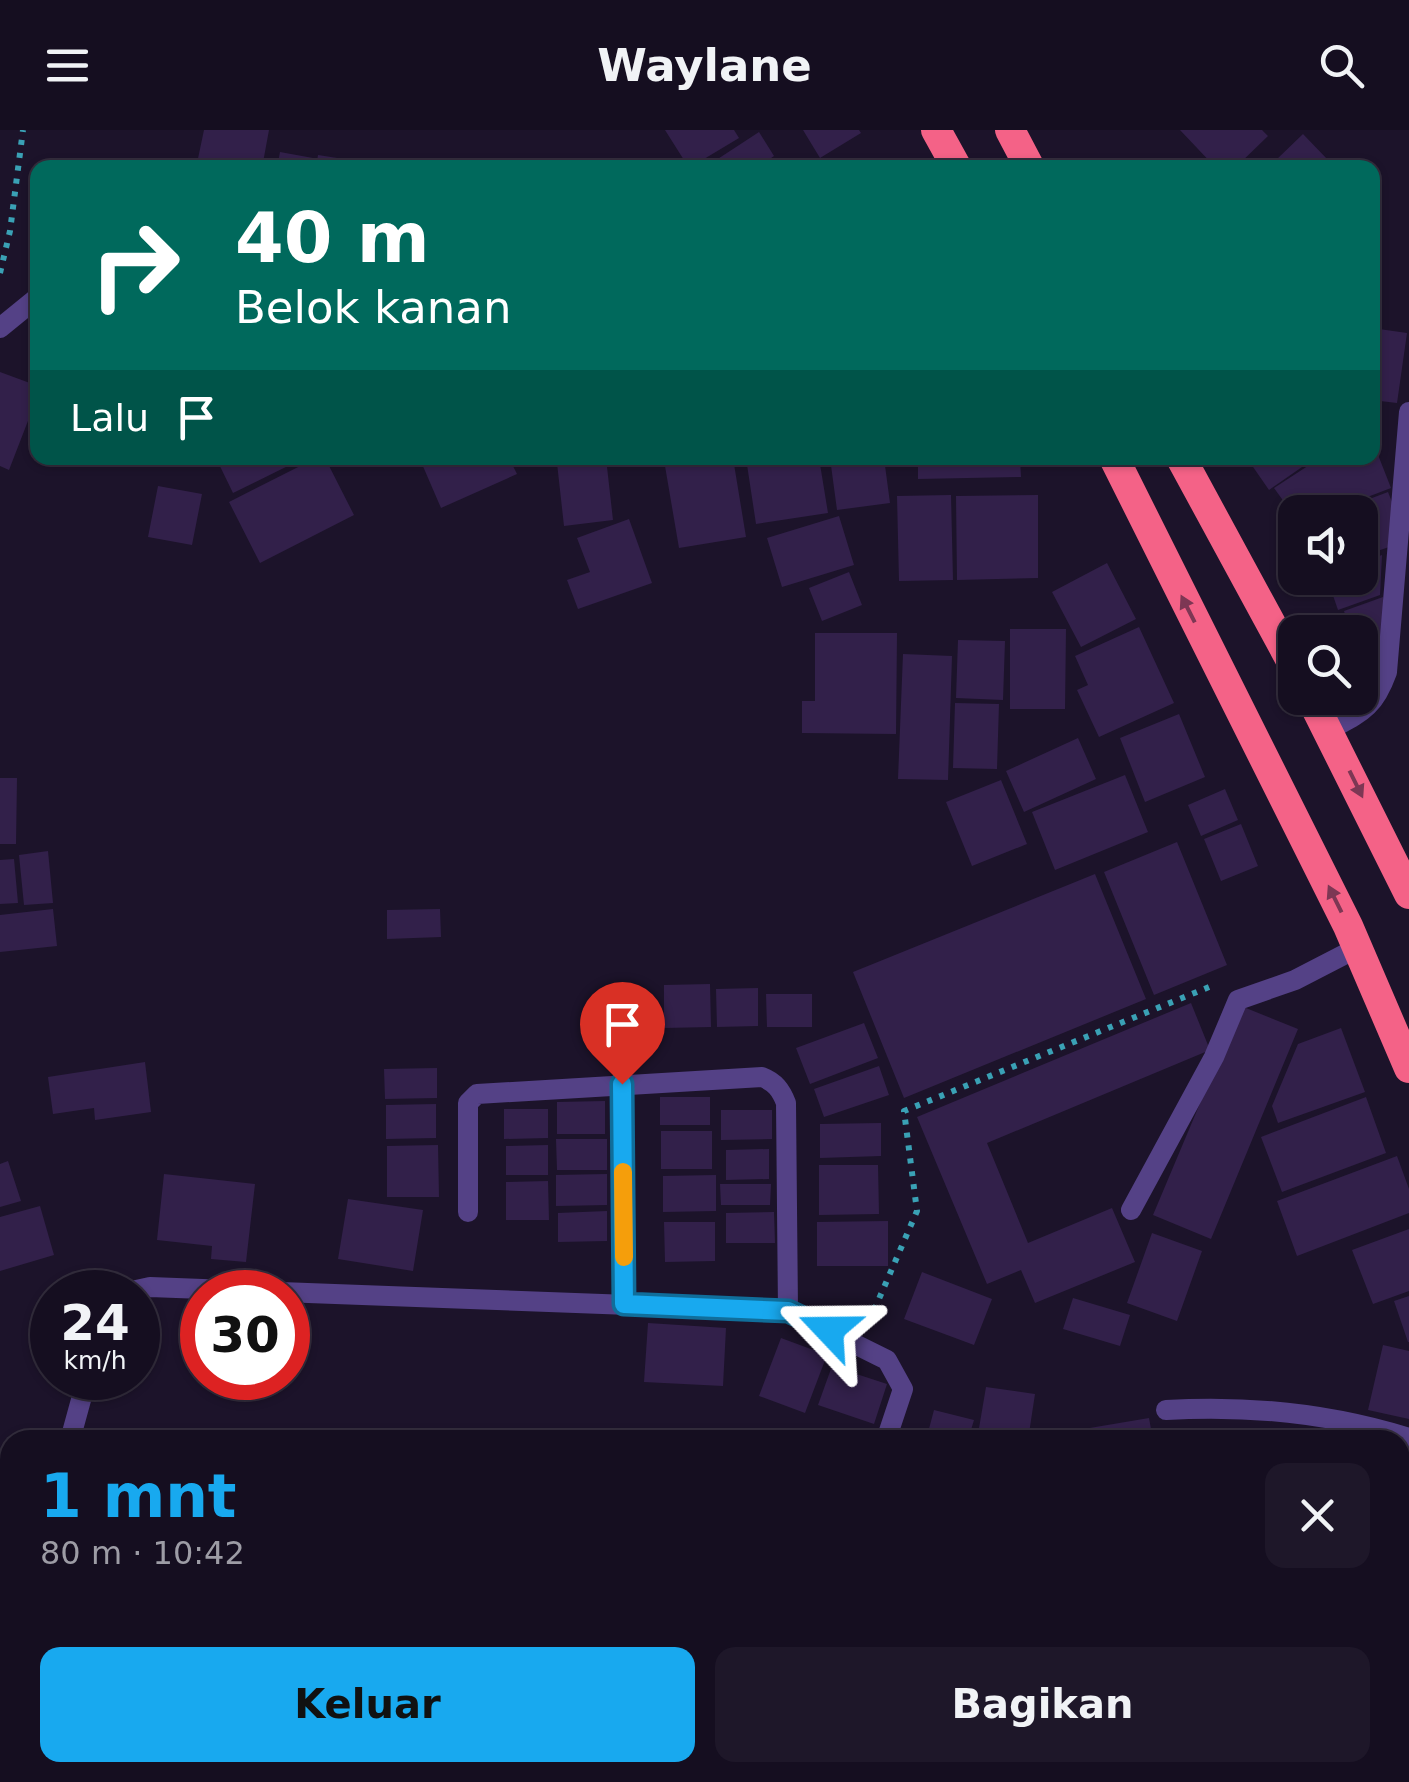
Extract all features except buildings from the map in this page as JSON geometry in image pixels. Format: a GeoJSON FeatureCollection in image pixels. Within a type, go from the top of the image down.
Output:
{"type":"FeatureCollection","features":[{"type":"Feature","properties":{"kind":"highway"},"geometry":{"type":"LineString","coordinates":[[936,130],[952,160]]}},
{"type":"Feature","properties":{"kind":"highway"},"geometry":{"type":"LineString","coordinates":[[1010,130],[1026,160]]}},
{"type":"Feature","properties":{"kind":"highway"},"geometry":{"type":"LineString","coordinates":[[1117,465],[1406,1055]]}},
{"type":"Feature","properties":{"kind":"highway"},"geometry":{"type":"LineString","coordinates":[[1185,465],[1278,637]]}},
{"type":"Feature","properties":{"kind":"highway"},"geometry":{"type":"LineString","coordinates":[[1321,715],[1409,894]]}},
{"type":"Feature","properties":{"kind":"street"},"geometry":{"type":"LineString","coordinates":[[0,328],[30,303]]}},
{"type":"Feature","properties":{"kind":"street"},"geometry":{"type":"LineString","coordinates":[[1329,730],[1378,698],[1387,672],[1409,412]]}},
{"type":"Feature","properties":{"kind":"street"},"geometry":{"type":"LineString","coordinates":[[1131,1210],[1214,1057],[1238,1000],[1295,980],[1357,948]]}},
{"type":"Feature","properties":{"kind":"street"},"geometry":{"type":"LineString","coordinates":[[468,1212],[468,1104],[477,1094],[622,1084],[762,1078],[772,1081],[786,1103],[788,1311]]}},
{"type":"Feature","properties":{"kind":"street"},"geometry":{"type":"LineString","coordinates":[[622,1084],[624,1304]]}},
{"type":"Feature","properties":{"kind":"street"},"geometry":{"type":"LineString","coordinates":[[160,1287],[788,1311],[887,1360],[903,1389],[889,1430]]}},
{"type":"Feature","properties":{"kind":"street"},"geometry":{"type":"LineString","coordinates":[[73,1430],[82,1400]]}},
{"type":"Feature","properties":{"kind":"street"},"geometry":{"type":"LineString","coordinates":[[1166,1410],[1244,1407],[1290,1411],[1383,1430]]}},
{"type":"Feature","properties":{"kind":"path"},"geometry":{"type":"LineString","coordinates":[[0,273],[24,130]]}},
{"type":"Feature","properties":{"kind":"path"},"geometry":{"type":"LineString","coordinates":[[859,1345],[917,1211],[904,1110],[1229,979]]}},
{"type":"Feature","properties":{"kind":"slow traffic"},"geometry":{"type":"LineString","coordinates":[[623,1172],[624,1257]]}},
{"type":"Feature","properties":{"kind":"route"},"geometry":{"type":"LineString","coordinates":[[622,1084],[624,1304],[788,1311],[829,1330]]}}]}
